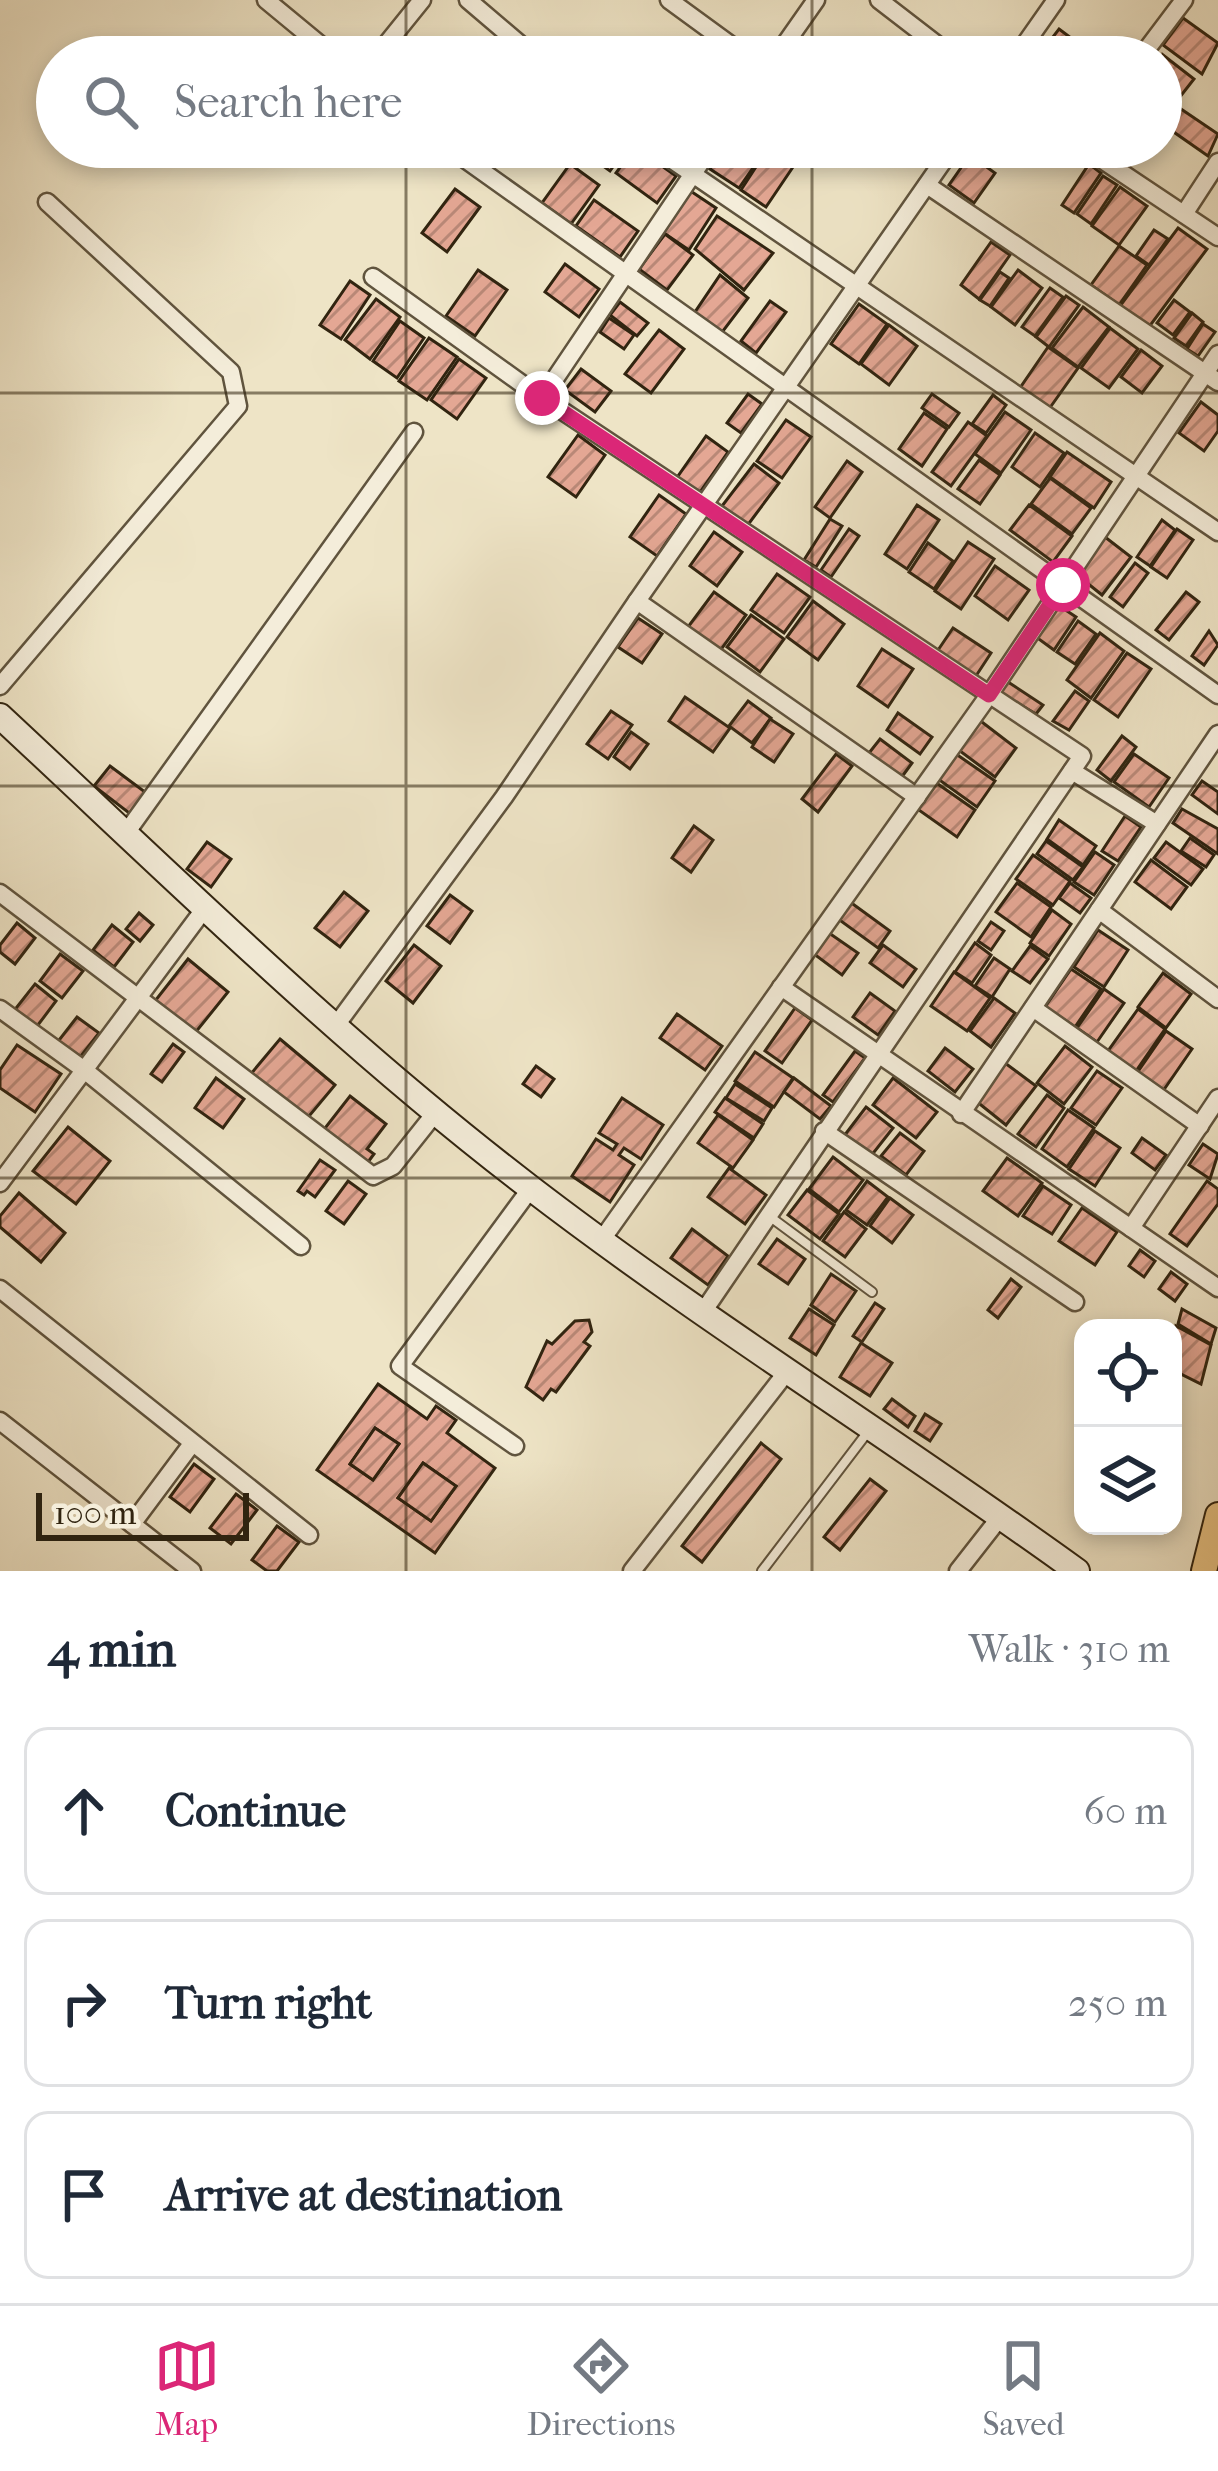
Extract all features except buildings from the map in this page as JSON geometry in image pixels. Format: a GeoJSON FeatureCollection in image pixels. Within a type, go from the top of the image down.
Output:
{"type":"FeatureCollection","features":[{"type":"Feature","properties":{"kind":"main road"},"geometry":{"type":"LineString","coordinates":[[1204,1571],[1218,1515]]}},
{"type":"Feature","properties":{"kind":"street"},"geometry":{"type":"LineString","coordinates":[[266,0],[309,36]]}},
{"type":"Feature","properties":{"kind":"street"},"geometry":{"type":"LineString","coordinates":[[393,36],[422,0]]}},
{"type":"Feature","properties":{"kind":"street"},"geometry":{"type":"LineString","coordinates":[[468,0],[510,36]]}},
{"type":"Feature","properties":{"kind":"street"},"geometry":{"type":"LineString","coordinates":[[669,0],[718,36]]}},
{"type":"Feature","properties":{"kind":"street"},"geometry":{"type":"LineString","coordinates":[[791,36],[816,0]]}},
{"type":"Feature","properties":{"kind":"street"},"geometry":{"type":"LineString","coordinates":[[879,0],[926,36]]}},
{"type":"Feature","properties":{"kind":"street"},"geometry":{"type":"LineString","coordinates":[[1031,36],[1056,0]]}},
{"type":"Feature","properties":{"kind":"street"},"geometry":{"type":"LineString","coordinates":[[1157,36],[1184,0]]}},
{"type":"Feature","properties":{"kind":"street"},"geometry":{"type":"LineString","coordinates":[[1184,214],[1218,162]]}},
{"type":"Feature","properties":{"kind":"street"},"geometry":{"type":"LineString","coordinates":[[478,168],[1218,695]]}},
{"type":"Feature","properties":{"kind":"street"},"geometry":{"type":"LineString","coordinates":[[682,168],[1218,532]]}},
{"type":"Feature","properties":{"kind":"street"},"geometry":{"type":"LineString","coordinates":[[542,398],[696,168]]}},
{"type":"Feature","properties":{"kind":"street"},"geometry":{"type":"LineString","coordinates":[[337,1024],[504,796],[939,168]]}},
{"type":"Feature","properties":{"kind":"street"},"geometry":{"type":"LineString","coordinates":[[1115,168],[1218,237]]}},
{"type":"Feature","properties":{"kind":"street"},"geometry":{"type":"LineString","coordinates":[[927,185],[1212,378]]}},
{"type":"Feature","properties":{"kind":"street"},"geometry":{"type":"LineString","coordinates":[[0,686],[238,406],[231,372],[47,202]]}},
{"type":"Feature","properties":{"kind":"street"},"geometry":{"type":"LineString","coordinates":[[373,277],[542,398],[1082,756],[705,1309]]}},
{"type":"Feature","properties":{"kind":"street"},"geometry":{"type":"LineString","coordinates":[[603,1238],[989,695],[1136,476],[1212,378],[1218,354]]}},
{"type":"Feature","properties":{"kind":"street"},"geometry":{"type":"LineString","coordinates":[[126,833],[414,432]]}},
{"type":"Feature","properties":{"kind":"street"},"geometry":{"type":"LineString","coordinates":[[637,601],[917,797]]}},
{"type":"Feature","properties":{"kind":"street"},"geometry":{"type":"LineString","coordinates":[[0,716],[205,908],[436,1112],[531,1188],[1077,1571]]}},
{"type":"Feature","properties":{"kind":"street"},"geometry":{"type":"LineString","coordinates":[[961,1114],[1218,734]]}},
{"type":"Feature","properties":{"kind":"street"},"geometry":{"type":"LineString","coordinates":[[1072,771],[1157,824]]}},
{"type":"Feature","properties":{"kind":"street"},"geometry":{"type":"LineString","coordinates":[[0,893],[373,1176],[393,1166],[436,1112]]}},
{"type":"Feature","properties":{"kind":"street"},"geometry":{"type":"LineString","coordinates":[[0,1183],[6,1161],[140,998],[205,908]]}},
{"type":"Feature","properties":{"kind":"street"},"geometry":{"type":"LineString","coordinates":[[1099,910],[1218,998]]}},
{"type":"Feature","properties":{"kind":"street"},"geometry":{"type":"LineString","coordinates":[[781,987],[878,1049],[961,1114],[1218,1288]]}},
{"type":"Feature","properties":{"kind":"street"},"geometry":{"type":"LineString","coordinates":[[1033,1008],[1200,1126]]}},
{"type":"Feature","properties":{"kind":"street"},"geometry":{"type":"LineString","coordinates":[[0,1010],[83,1069],[302,1246]]}},
{"type":"Feature","properties":{"kind":"street"},"geometry":{"type":"LineString","coordinates":[[1132,1228],[1218,1099]]}},
{"type":"Feature","properties":{"kind":"street"},"geometry":{"type":"LineString","coordinates":[[824,1131],[1075,1302]]}},
{"type":"Feature","properties":{"kind":"street"},"geometry":{"type":"LineString","coordinates":[[515,1446],[400,1366],[531,1188]]}},
{"type":"Feature","properties":{"kind":"street"},"geometry":{"type":"LineString","coordinates":[[0,1289],[309,1535]]}},
{"type":"Feature","properties":{"kind":"street"},"geometry":{"type":"LineString","coordinates":[[632,1571],[789,1369]]}},
{"type":"Feature","properties":{"kind":"street"},"geometry":{"type":"LineString","coordinates":[[0,1420],[192,1571]]}},
{"type":"Feature","properties":{"kind":"street"},"geometry":{"type":"LineString","coordinates":[[132,1523],[191,1445]]}},
{"type":"Feature","properties":{"kind":"street"},"geometry":{"type":"LineString","coordinates":[[958,1571],[1000,1516]]}},
{"type":"Feature","properties":{"kind":"lane"},"geometry":{"type":"LineString","coordinates":[[768,1215],[872,1292]]}},
{"type":"Feature","properties":{"kind":"lane"},"geometry":{"type":"LineString","coordinates":[[762,1571],[871,1428]]}},
{"type":"Feature","properties":{"kind":"route"},"geometry":{"type":"LineString","coordinates":[[542,398],[989,695],[1063,585]]}}]}
